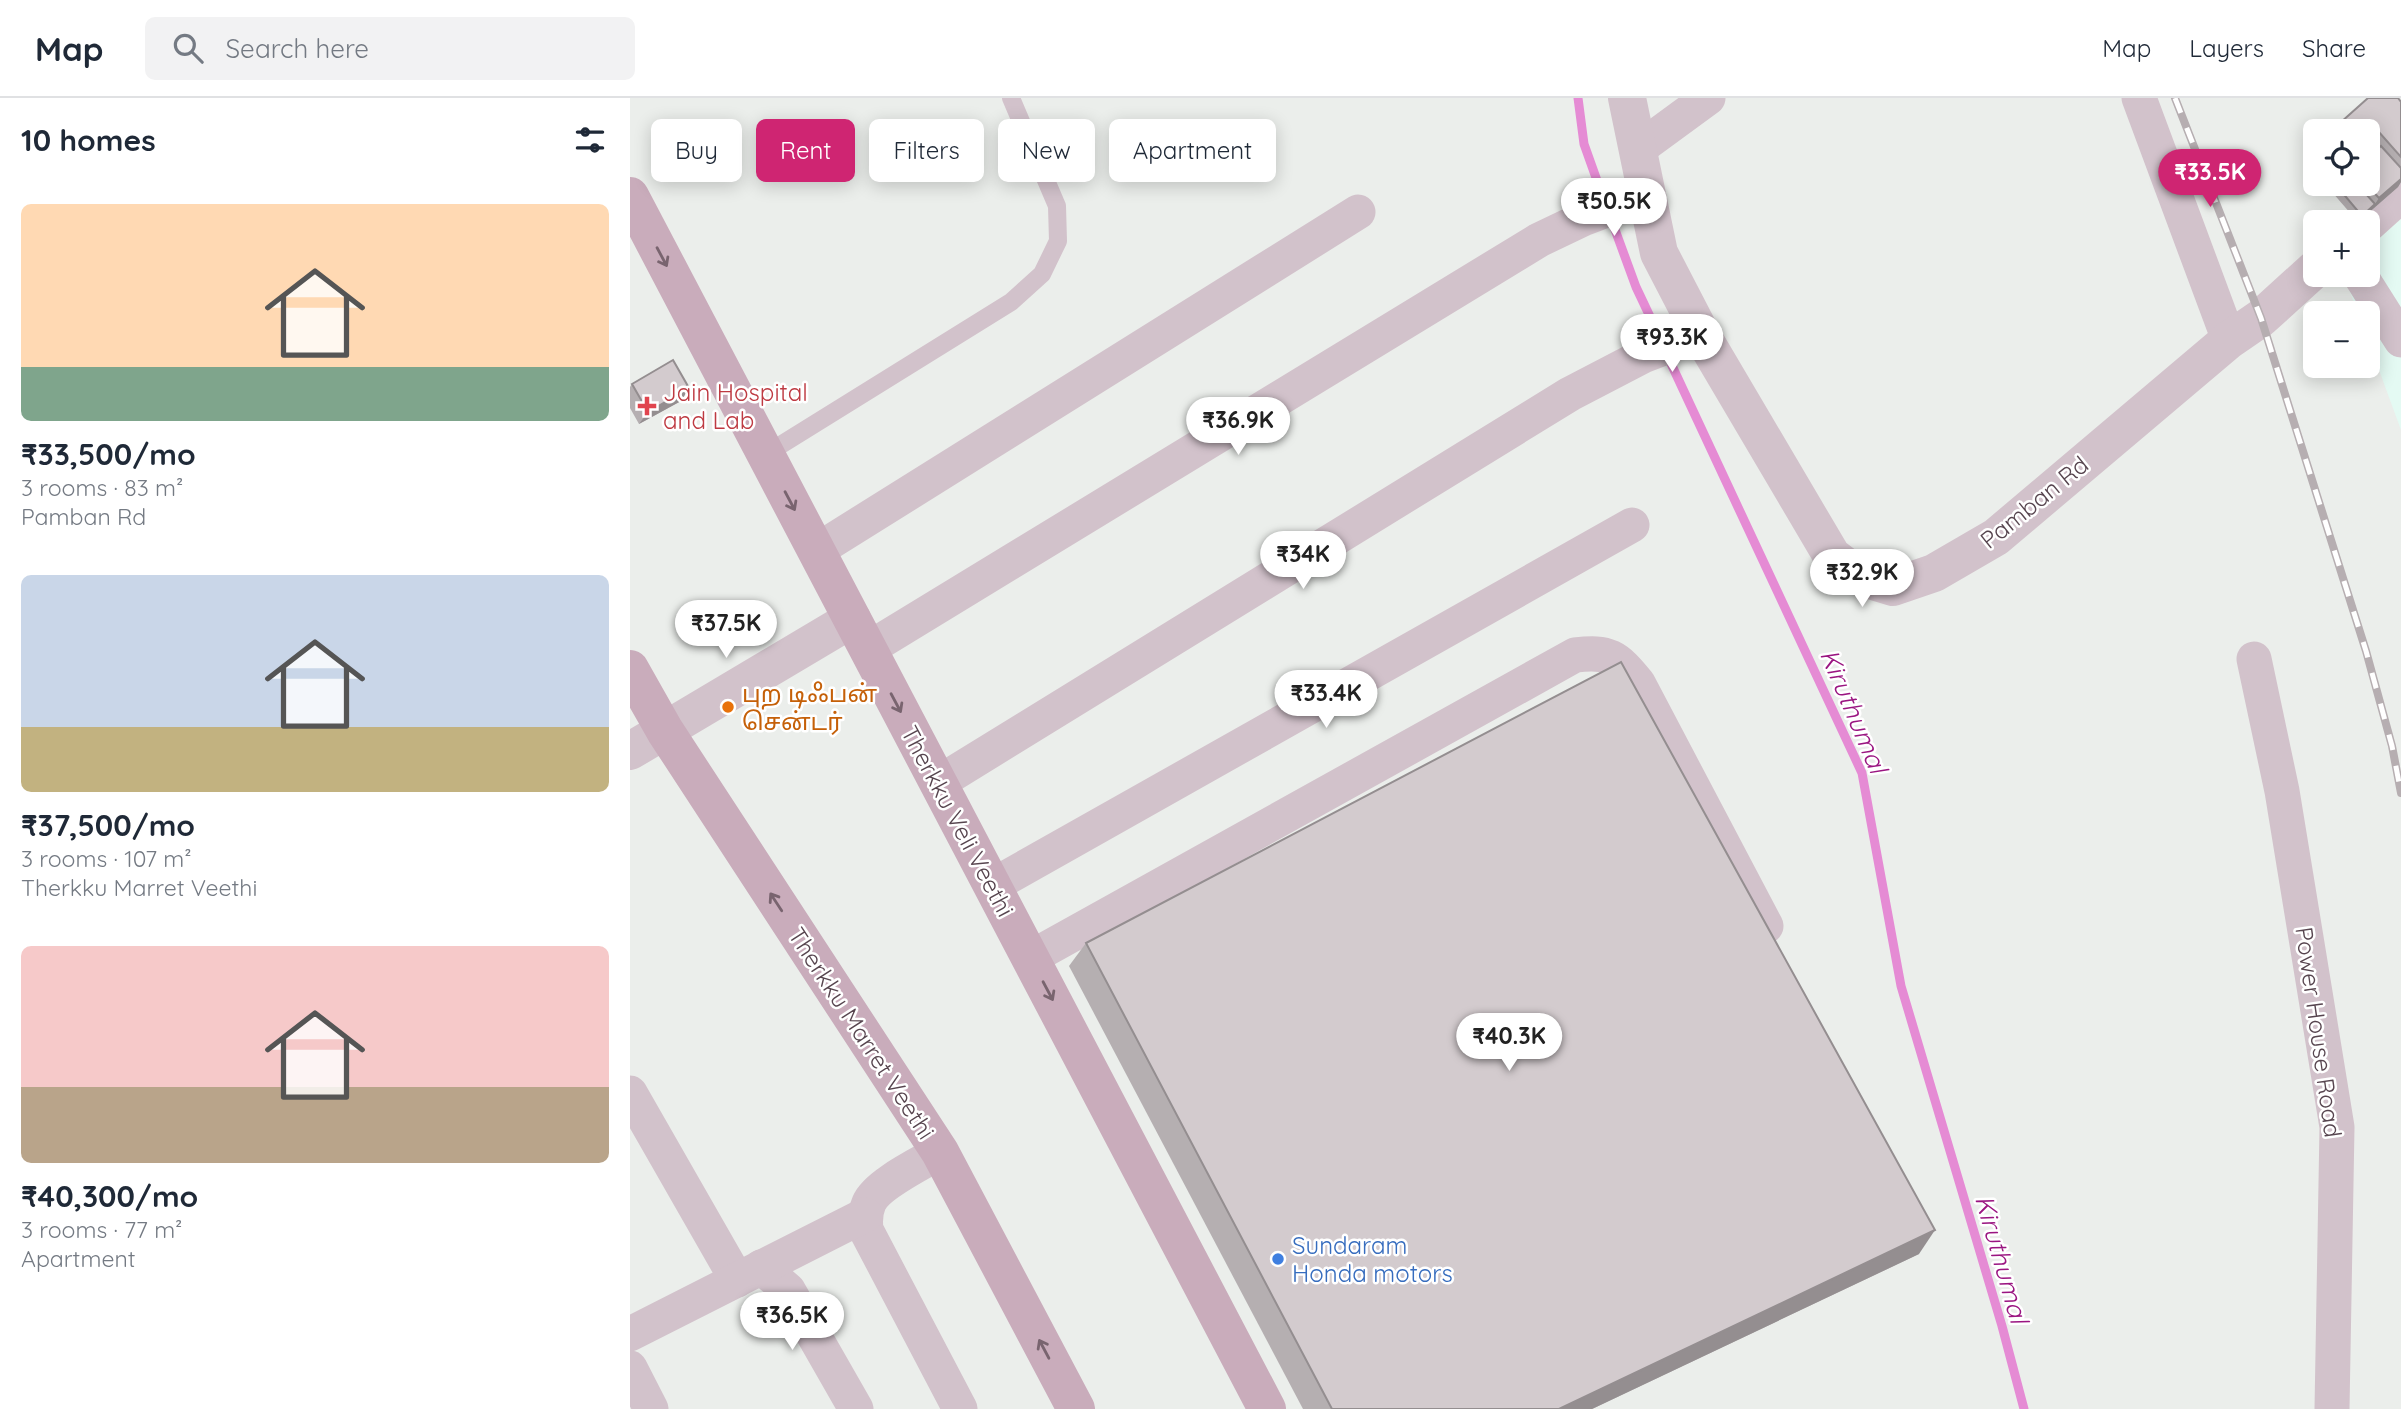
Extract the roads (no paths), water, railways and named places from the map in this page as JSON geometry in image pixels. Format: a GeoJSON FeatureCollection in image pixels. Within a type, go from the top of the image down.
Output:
{"type":"FeatureCollection","features":[{"type":"Feature","properties":{"kind":"main road","name":"Therkku Veli Veethi"},"geometry":{"type":"LineString","coordinates":[[630,196],[1267,1409]]}},
{"type":"Feature","properties":{"kind":"main road","name":"Therkku Marret Veethi"},"geometry":{"type":"LineString","coordinates":[[630,669],[665,732],[940,1152],[1076,1409]]}},
{"type":"Feature","properties":{"kind":"street","name":"Pamban Rd"},"geometry":{"type":"LineString","coordinates":[[1627,98],[1637,150],[1636,199],[1691,337],[1832,556],[1860,577],[1893,587],[1934,573],[1996,537],[2229,340],[2261,318],[2303,280]]}},
{"type":"Feature","properties":{"kind":"street"},"geometry":{"type":"LineString","coordinates":[[1637,150],[1708,98]]}},
{"type":"Feature","properties":{"kind":"street"},"geometry":{"type":"LineString","coordinates":[[2138,98],[2229,340]]}},
{"type":"Feature","properties":{"kind":"street"},"geometry":{"type":"LineString","coordinates":[[2380,212],[2401,193]]}},
{"type":"Feature","properties":{"kind":"street"},"geometry":{"type":"LineString","coordinates":[[630,751],[860,634],[1539,240],[1636,199]]}},
{"type":"Feature","properties":{"kind":"street"},"geometry":{"type":"LineString","coordinates":[[816,551],[1358,212]]}},
{"type":"Feature","properties":{"kind":"street"},"geometry":{"type":"LineString","coordinates":[[2368,287],[2401,340]]}},
{"type":"Feature","properties":{"kind":"street"},"geometry":{"type":"LineString","coordinates":[[938,783],[1570,394],[1643,356],[1691,337]]}},
{"type":"Feature","properties":{"kind":"street"},"geometry":{"type":"LineString","coordinates":[[992,886],[1632,525]]}},
{"type":"Feature","properties":{"kind":"street"},"geometry":{"type":"LineString","coordinates":[[1030,958],[1574,655],[1600,652],[1623,665],[1639,683],[1766,927]]}},
{"type":"Feature","properties":{"kind":"street","name":"Power House Road"},"geometry":{"type":"LineString","coordinates":[[2254,659],[2281,791],[2337,1127],[2332,1409]]}},
{"type":"Feature","properties":{"kind":"street"},"geometry":{"type":"LineString","coordinates":[[630,1093],[749,1274],[788,1290],[856,1409]]}},
{"type":"Feature","properties":{"kind":"street"},"geometry":{"type":"LineString","coordinates":[[940,1152],[883,1188],[869,1200],[865,1215],[866,1230],[960,1409]]}},
{"type":"Feature","properties":{"kind":"street"},"geometry":{"type":"LineString","coordinates":[[630,1334],[865,1215]]}},
{"type":"Feature","properties":{"kind":"street"},"geometry":{"type":"LineString","coordinates":[[630,1368],[651,1409]]}},
{"type":"Feature","properties":{"kind":"lane"},"geometry":{"type":"LineString","coordinates":[[766,454],[1011,302],[1042,274],[1058,241],[1057,205],[1011,98]]}},
{"type":"Feature","properties":{"kind":"waterway","name":"Kiruthumal"},"geometry":{"type":"LineString","coordinates":[[1578,98],[1584,144],[1605,203]]}},
{"type":"Feature","properties":{"kind":"waterway","name":"Kiruthumal"},"geometry":{"type":"LineString","coordinates":[[1610,216],[1636,287],[1662,342]]}},
{"type":"Feature","properties":{"kind":"waterway","name":"Kiruthumal"},"geometry":{"type":"LineString","coordinates":[[1667,355],[1862,773],[1901,986],[2024,1409]]}},
{"type":"Feature","properties":{"kind":"railway"},"geometry":{"type":"LineString","coordinates":[[2175,98],[2261,318],[2366,651],[2392,746],[2401,793]]}},
{"type":"Feature","properties":{"kind":"place","name":"Jain Hospital and Lab"},"geometry":{"type":"Point","coordinates":[647,406]}},
{"type":"Feature","properties":{"kind":"place","name":"புற டிஃபன் சென்டர்"},"geometry":{"type":"Point","coordinates":[728,707]}},
{"type":"Feature","properties":{"kind":"place","name":"Sundaram Honda motors"},"geometry":{"type":"Point","coordinates":[1278,1259]}}]}
